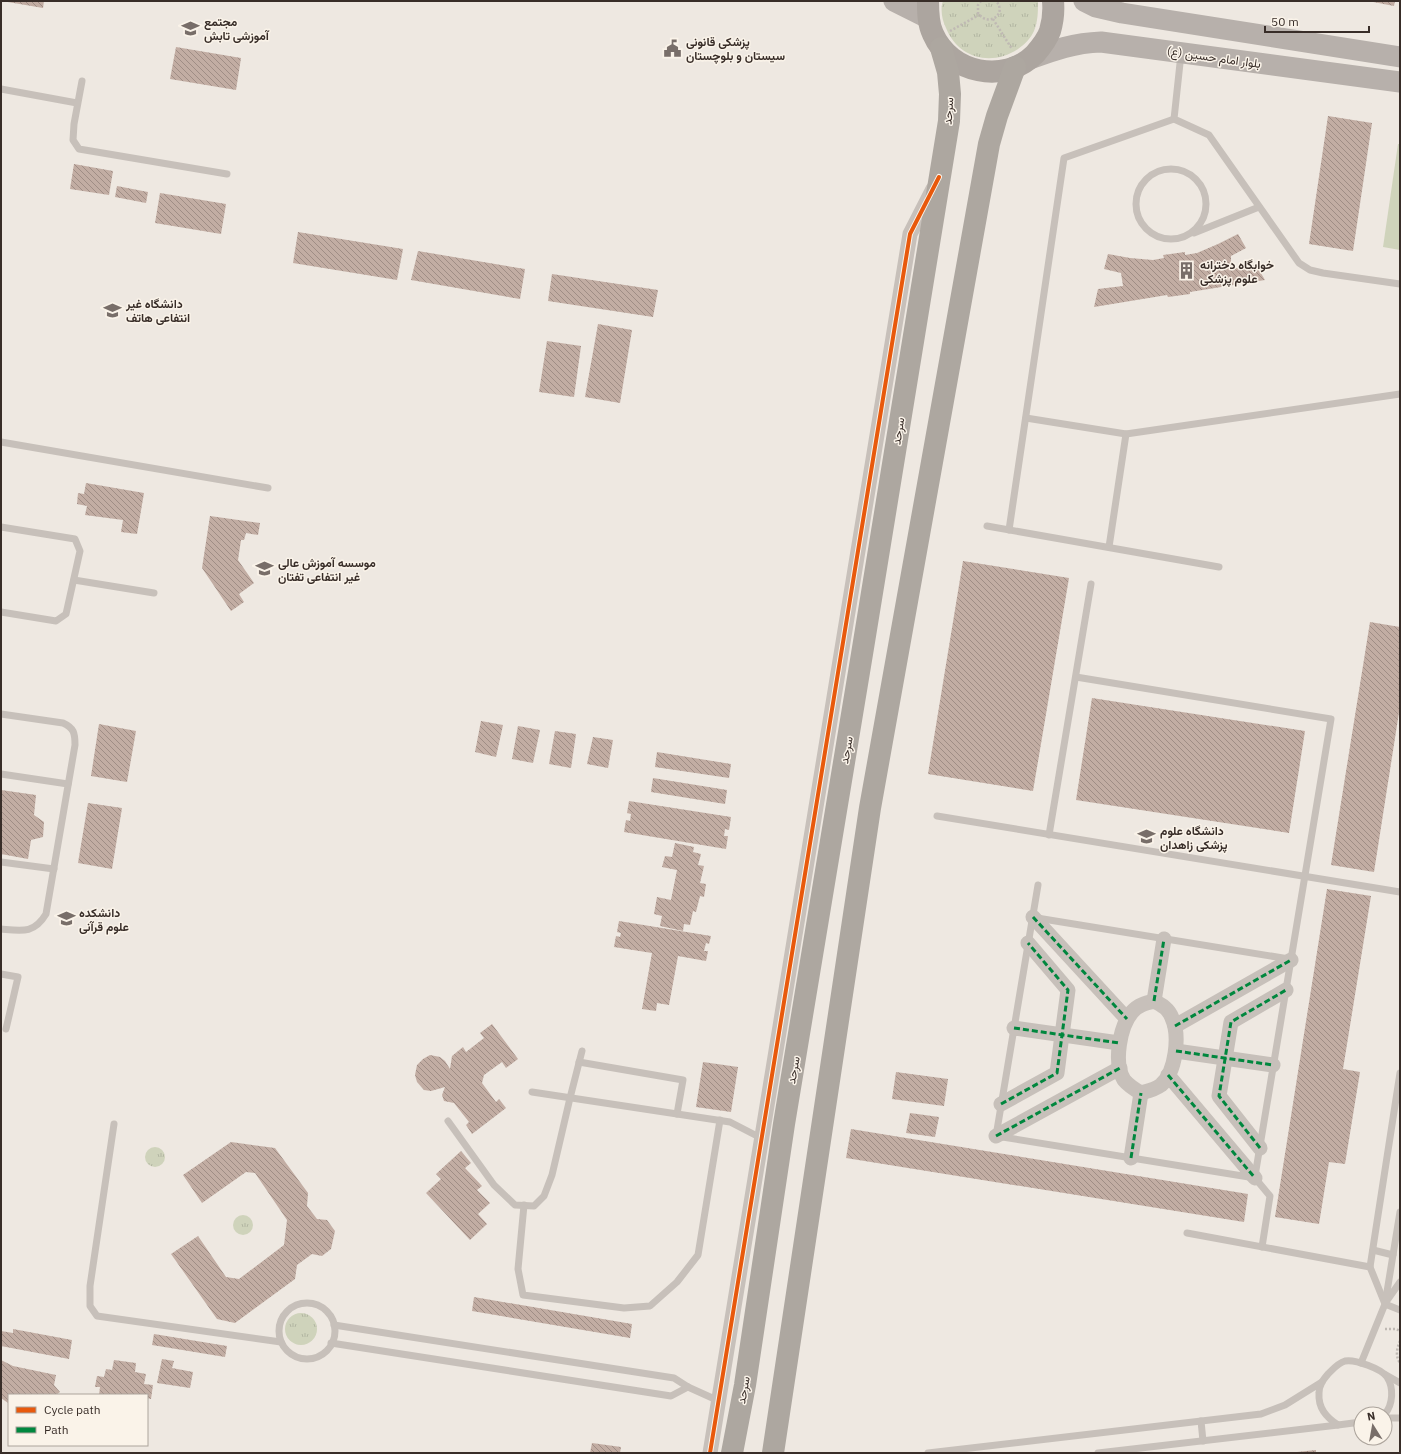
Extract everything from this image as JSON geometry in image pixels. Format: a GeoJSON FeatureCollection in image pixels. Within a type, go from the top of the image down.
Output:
{"type":"FeatureCollection","features":[{"type":"Feature","properties":{"kind":"highway","name":"سرحد"},"geometry":{"type":"LineString","coordinates":[[732,1453],[745,1385],[784,1124],[949,121],[950,94],[948,72],[933,26]]}},
{"type":"Feature","properties":{"kind":"highway"},"geometry":{"type":"LineString","coordinates":[[773,1453],[870,808],[989,144],[996,116],[1019,59]]}},
{"type":"Feature","properties":{"kind":"main road"},"geometry":{"type":"LineString","coordinates":[[894,1],[933,26],[953,59],[967,68],[983,72],[999,72],[1041,47],[1049,33],[1054,17],[1054,1]]}},
{"type":"Feature","properties":{"kind":"main road"},"geometry":{"type":"LineString","coordinates":[[1084,1],[1096,7],[1122,14],[1400,57]]}},
{"type":"Feature","properties":{"kind":"main road","name":"بلوار امام حسین (ع)"},"geometry":{"type":"LineString","coordinates":[[1019,59],[1083,42],[1101,42],[1400,82]]}},
{"type":"Feature","properties":{"kind":"street"},"geometry":{"type":"LineString","coordinates":[[710,1453],[910,234],[939,177]]}},
{"type":"Feature","properties":{"kind":"street"},"geometry":{"type":"LineString","coordinates":[[1033,918],[1127,1019]]}},
{"type":"Feature","properties":{"kind":"street"},"geometry":{"type":"LineString","coordinates":[[1154,1001],[1164,939]]}},
{"type":"Feature","properties":{"kind":"street"},"geometry":{"type":"LineString","coordinates":[[1001,1104],[1057,1073],[1068,990],[1028,943]]}},
{"type":"Feature","properties":{"kind":"street"},"geometry":{"type":"LineString","coordinates":[[1176,1026],[1291,960]]}},
{"type":"Feature","properties":{"kind":"street"},"geometry":{"type":"LineString","coordinates":[[1260,1148],[1219,1096],[1225,1058],[1231,1022],[1286,990]]}},
{"type":"Feature","properties":{"kind":"street"},"geometry":{"type":"LineString","coordinates":[[1154,1001],[1165,1007],[1172,1016],[1176,1026],[1176,1051],[1168,1075],[1162,1084],[1153,1090],[1141,1093],[1130,1087],[1123,1078],[1120,1068],[1120,1043],[1127,1019],[1133,1011],[1142,1004],[1154,1001]]}},
{"type":"Feature","properties":{"kind":"street"},"geometry":{"type":"LineString","coordinates":[[1014,1028],[1120,1043]]}},
{"type":"Feature","properties":{"kind":"street"},"geometry":{"type":"LineString","coordinates":[[1176,1051],[1273,1065]]}},
{"type":"Feature","properties":{"kind":"street"},"geometry":{"type":"LineString","coordinates":[[996,1136],[1120,1068]]}},
{"type":"Feature","properties":{"kind":"street"},"geometry":{"type":"LineString","coordinates":[[1168,1075],[1255,1178]]}},
{"type":"Feature","properties":{"kind":"street"},"geometry":{"type":"LineString","coordinates":[[1131,1158],[1141,1093]]}},
{"type":"Feature","properties":{"kind":"lane"},"geometry":{"type":"LineString","coordinates":[[1174,119],[1182,52]]}},
{"type":"Feature","properties":{"kind":"lane"},"geometry":{"type":"LineString","coordinates":[[82,81],[77,103],[73,140],[79,149],[227,174]]}},
{"type":"Feature","properties":{"kind":"lane"},"geometry":{"type":"LineString","coordinates":[[1,89],[77,103]]}},
{"type":"Feature","properties":{"kind":"lane"},"geometry":{"type":"LineString","coordinates":[[1009,530],[1064,158],[1174,119],[1209,136],[1299,263],[1310,270],[1323,273],[1400,284]]}},
{"type":"Feature","properties":{"kind":"lane"},"geometry":{"type":"LineString","coordinates":[[1190,234],[1200,224],[1206,212],[1205,193],[1201,185],[1195,178],[1178,170],[1160,170],[1152,174],[1142,184],[1136,197],[1135,206],[1137,215],[1146,231],[1163,239],[1177,239],[1190,234],[1259,207]]}},
{"type":"Feature","properties":{"kind":"lane"},"geometry":{"type":"LineString","coordinates":[[1026,418],[1126,434],[1400,394]]}},
{"type":"Feature","properties":{"kind":"lane"},"geometry":{"type":"LineString","coordinates":[[1109,548],[1126,434]]}},
{"type":"Feature","properties":{"kind":"lane"},"geometry":{"type":"LineString","coordinates":[[1,442],[268,488]]}},
{"type":"Feature","properties":{"kind":"lane"},"geometry":{"type":"LineString","coordinates":[[987,526],[1219,567]]}},
{"type":"Feature","properties":{"kind":"lane"},"geometry":{"type":"LineString","coordinates":[[1,527],[75,539],[80,551],[66,614],[56,622],[1,612]]}},
{"type":"Feature","properties":{"kind":"lane"},"geometry":{"type":"LineString","coordinates":[[74,580],[154,593]]}},
{"type":"Feature","properties":{"kind":"lane"},"geometry":{"type":"LineString","coordinates":[[1050,835],[1091,584]]}},
{"type":"Feature","properties":{"kind":"lane"},"geometry":{"type":"LineString","coordinates":[[1076,677],[1331,719],[1255,1178]]}},
{"type":"Feature","properties":{"kind":"lane"},"geometry":{"type":"LineString","coordinates":[[1,714],[63,722],[71,726],[75,734],[75,745],[46,914],[41,923],[29,930],[1,928]]}},
{"type":"Feature","properties":{"kind":"lane"},"geometry":{"type":"LineString","coordinates":[[1,774],[68,784]]}},
{"type":"Feature","properties":{"kind":"lane"},"geometry":{"type":"LineString","coordinates":[[937,816],[1400,892]]}},
{"type":"Feature","properties":{"kind":"lane"},"geometry":{"type":"LineString","coordinates":[[1,862],[54,869]]}},
{"type":"Feature","properties":{"kind":"lane"},"geometry":{"type":"LineString","coordinates":[[1038,885],[996,1136],[1255,1178],[1270,1196],[1262,1246]]}},
{"type":"Feature","properties":{"kind":"lane"},"geometry":{"type":"LineString","coordinates":[[1033,918],[1291,960]]}},
{"type":"Feature","properties":{"kind":"lane"},"geometry":{"type":"LineString","coordinates":[[1,974],[18,977],[6,1029]]}},
{"type":"Feature","properties":{"kind":"lane"},"geometry":{"type":"LineString","coordinates":[[448,1121],[494,1185],[515,1205],[534,1206],[544,1196],[552,1175],[582,1051]]}},
{"type":"Feature","properties":{"kind":"lane"},"geometry":{"type":"LineString","coordinates":[[579,1062],[683,1080],[677,1114]]}},
{"type":"Feature","properties":{"kind":"lane"},"geometry":{"type":"LineString","coordinates":[[1400,1073],[1370,1266],[1385,1304],[1400,1310]]}},
{"type":"Feature","properties":{"kind":"lane"},"geometry":{"type":"LineString","coordinates":[[532,1092],[730,1122],[761,1138]]}},
{"type":"Feature","properties":{"kind":"lane"},"geometry":{"type":"LineString","coordinates":[[524,1205],[518,1269],[523,1295],[624,1308],[650,1306],[677,1282],[698,1255],[720,1120]]}},
{"type":"Feature","properties":{"kind":"lane"},"geometry":{"type":"LineString","coordinates":[[114,1124],[90,1286],[90,1306],[97,1316],[281,1342]]}},
{"type":"Feature","properties":{"kind":"lane"},"geometry":{"type":"LineString","coordinates":[[1385,1304],[1400,1212]]}},
{"type":"Feature","properties":{"kind":"lane"},"geometry":{"type":"LineString","coordinates":[[1187,1233],[1370,1266]]}},
{"type":"Feature","properties":{"kind":"lane"},"geometry":{"type":"LineString","coordinates":[[1373,1250],[1393,1255]]}},
{"type":"Feature","properties":{"kind":"lane"},"geometry":{"type":"LineString","coordinates":[[1361,1363],[1385,1304],[1400,1282]]}},
{"type":"Feature","properties":{"kind":"lane"},"geometry":{"type":"LineString","coordinates":[[298,1305],[316,1305],[324,1310],[330,1317],[334,1326],[332,1343],[326,1351],[319,1356],[310,1359],[292,1355],[286,1350],[281,1342],[279,1333],[280,1324],[284,1316],[290,1309],[298,1305]]}},
{"type":"Feature","properties":{"kind":"lane"},"geometry":{"type":"LineString","coordinates":[[334,1326],[674,1378],[688,1387],[719,1401]]}},
{"type":"Feature","properties":{"kind":"lane"},"geometry":{"type":"LineString","coordinates":[[332,1343],[671,1396],[688,1387]]}},
{"type":"Feature","properties":{"kind":"lane"},"geometry":{"type":"LineString","coordinates":[[928,1453],[1261,1414],[1285,1405],[1322,1382],[1338,1365],[1352,1360],[1400,1383]]}},
{"type":"Feature","properties":{"kind":"lane"},"geometry":{"type":"LineString","coordinates":[[1386,1375],[1392,1393],[1389,1406]]}},
{"type":"Feature","properties":{"kind":"lane"},"geometry":{"type":"LineString","coordinates":[[1322,1382],[1319,1402],[1323,1411],[1330,1420],[1338,1425]]}},
{"type":"Feature","properties":{"kind":"lane"},"geometry":{"type":"LineString","coordinates":[[1201,1421],[1203,1441]]}},
{"type":"Feature","properties":{"kind":"lane"},"geometry":{"type":"LineString","coordinates":[[1098,1453],[1353,1423]]}},
{"type":"Feature","properties":{"kind":"path"},"geometry":{"type":"LineString","coordinates":[[981,1],[978,9],[979,15],[986,20],[993,19],[998,14],[1000,11],[997,2],[1003,1]]}},
{"type":"Feature","properties":{"kind":"path"},"geometry":{"type":"LineString","coordinates":[[933,26],[979,15]]}},
{"type":"Feature","properties":{"kind":"path"},"geometry":{"type":"LineString","coordinates":[[993,19],[1019,59]]}},
{"type":"Feature","properties":{"kind":"path"},"geometry":{"type":"LineString","coordinates":[[1381,1329],[1396,1329],[1400,1331]]}},
{"type":"Feature","properties":{"kind":"path"},"geometry":{"type":"LineString","coordinates":[[1400,1341],[1396,1352],[1400,1363]]}},
{"type":"Feature","properties":{"kind":"green space"},"geometry":{"type":"Polygon","coordinates":[[[943,1],[1038,1],[1038,13],[1034,31],[1025,43],[1018,49],[1008,54],[997,58],[976,56],[967,53],[951,38],[943,18],[943,1]]]}},
{"type":"Feature","properties":{"kind":"green space"},"geometry":{"type":"Polygon","coordinates":[[[1398,144],[1400,144],[1400,250],[1383,247],[1398,144]]]}},
{"type":"Feature","properties":{"kind":"green space"},"geometry":{"type":"Polygon","coordinates":[[[155,1147],[162,1150],[165,1157],[162,1164],[155,1167],[148,1164],[145,1157],[148,1150],[155,1147]]]}},
{"type":"Feature","properties":{"kind":"green space"},"geometry":{"type":"Polygon","coordinates":[[[243,1215],[250,1218],[253,1225],[250,1232],[243,1235],[236,1232],[233,1225],[236,1218],[243,1215]]]}},
{"type":"Feature","properties":{"kind":"green space"},"geometry":{"type":"Polygon","coordinates":[[[298,1313],[304,1313],[314,1320],[317,1329],[316,1335],[310,1342],[304,1345],[298,1345],[288,1338],[285,1332],[285,1326],[292,1316],[298,1313]]]}},
{"type":"Feature","properties":{"kind":"building"},"geometry":{"type":"Polygon","coordinates":[[[2,1],[44,1],[43,8],[2,1]]]}},
{"type":"Feature","properties":{"kind":"building"},"geometry":{"type":"Polygon","coordinates":[[[1368,1],[1395,1],[1394,6],[1368,1]]]}},
{"type":"Feature","properties":{"kind":"building"},"geometry":{"type":"Polygon","coordinates":[[[176,47],[241,58],[236,90],[170,79],[176,47]]]}},
{"type":"Feature","properties":{"kind":"building"},"geometry":{"type":"Polygon","coordinates":[[[1328,116],[1372,123],[1353,251],[1309,244],[1328,116]]]}},
{"type":"Feature","properties":{"kind":"building"},"geometry":{"type":"Polygon","coordinates":[[[74,164],[113,171],[109,195],[70,189],[74,164]]]}},
{"type":"Feature","properties":{"kind":"building"},"geometry":{"type":"Polygon","coordinates":[[[117,186],[148,192],[146,203],[115,197],[117,186]]]}},
{"type":"Feature","properties":{"kind":"building"},"geometry":{"type":"Polygon","coordinates":[[[160,193],[226,204],[221,234],[155,223],[160,193]]]}},
{"type":"Feature","properties":{"kind":"building"},"geometry":{"type":"Polygon","coordinates":[[[298,232],[403,249],[397,280],[293,263],[298,232]]]}},
{"type":"Feature","properties":{"kind":"building","name":"خوابگاه دخترانه علوم پزشکی"},"geometry":{"type":"Polygon","coordinates":[[[1238,234],[1246,248],[1231,256],[1231,269],[1256,265],[1265,280],[1190,292],[1190,294],[1168,297],[1167,295],[1094,307],[1098,289],[1123,286],[1121,273],[1104,269],[1108,254],[1153,260],[1164,258],[1163,255],[1185,252],[1185,255],[1197,253],[1238,234]]]}},
{"type":"Feature","properties":{"kind":"building"},"geometry":{"type":"Polygon","coordinates":[[[418,251],[525,269],[520,299],[411,280],[418,251]]]}},
{"type":"Feature","properties":{"kind":"building"},"geometry":{"type":"Polygon","coordinates":[[[552,274],[658,290],[653,317],[548,301],[552,274]]]}},
{"type":"Feature","properties":{"kind":"building"},"geometry":{"type":"Polygon","coordinates":[[[598,324],[632,330],[620,403],[585,397],[598,324]]]}},
{"type":"Feature","properties":{"kind":"building"},"geometry":{"type":"Polygon","coordinates":[[[547,341],[581,346],[574,397],[539,392],[547,341]]]}},
{"type":"Feature","properties":{"kind":"building"},"geometry":{"type":"Polygon","coordinates":[[[86,483],[144,493],[137,534],[121,532],[123,520],[85,515],[87,506],[77,504],[78,493],[84,494],[86,483]]]}},
{"type":"Feature","properties":{"kind":"building"},"geometry":{"type":"Polygon","coordinates":[[[210,516],[260,523],[258,535],[246,533],[244,540],[241,540],[238,560],[254,583],[239,594],[244,602],[231,611],[202,568],[210,516]]]}},
{"type":"Feature","properties":{"kind":"building"},"geometry":{"type":"Polygon","coordinates":[[[963,561],[1069,578],[1033,791],[928,774],[963,561]]]}},
{"type":"Feature","properties":{"kind":"building"},"geometry":{"type":"Polygon","coordinates":[[[1370,622],[1400,627],[1400,706],[1374,872],[1331,865],[1370,622]]]}},
{"type":"Feature","properties":{"kind":"building"},"geometry":{"type":"Polygon","coordinates":[[[1092,698],[1305,731],[1289,833],[1076,800],[1092,698]]]}},
{"type":"Feature","properties":{"kind":"building"},"geometry":{"type":"Polygon","coordinates":[[[481,721],[503,725],[496,757],[475,752],[481,721]]]}},
{"type":"Feature","properties":{"kind":"building"},"geometry":{"type":"Polygon","coordinates":[[[99,724],[136,731],[127,782],[91,776],[99,724]]]}},
{"type":"Feature","properties":{"kind":"building"},"geometry":{"type":"Polygon","coordinates":[[[518,726],[540,730],[533,763],[512,759],[518,726]]]}},
{"type":"Feature","properties":{"kind":"building"},"geometry":{"type":"Polygon","coordinates":[[[555,731],[576,734],[571,768],[549,764],[555,731]]]}},
{"type":"Feature","properties":{"kind":"building"},"geometry":{"type":"Polygon","coordinates":[[[593,737],[613,740],[608,768],[587,764],[593,737]]]}},
{"type":"Feature","properties":{"kind":"building"},"geometry":{"type":"Polygon","coordinates":[[[657,752],[731,764],[729,778],[655,767],[657,752]]]}},
{"type":"Feature","properties":{"kind":"building"},"geometry":{"type":"Polygon","coordinates":[[[653,778],[727,790],[725,804],[651,792],[653,778]]]}},
{"type":"Feature","properties":{"kind":"building"},"geometry":{"type":"Polygon","coordinates":[[[1,790],[36,795],[34,815],[44,822],[43,837],[31,840],[28,859],[1,854],[1,790]]]}},
{"type":"Feature","properties":{"kind":"building"},"geometry":{"type":"Polygon","coordinates":[[[629,801],[731,817],[729,830],[725,829],[724,836],[728,836],[726,849],[624,832],[626,820],[630,821],[631,814],[627,813],[629,801]]]}},
{"type":"Feature","properties":{"kind":"building"},"geometry":{"type":"Polygon","coordinates":[[[88,803],[122,808],[112,869],[78,863],[88,803]]]}},
{"type":"Feature","properties":{"kind":"building"},"geometry":{"type":"Polygon","coordinates":[[[675,843],[694,847],[693,852],[701,854],[698,865],[704,866],[700,883],[706,884],[704,897],[700,896],[696,912],[693,911],[690,925],[684,924],[683,931],[660,926],[662,916],[654,914],[657,897],[671,900],[677,870],[662,867],[665,856],[672,857],[675,843]]]}},
{"type":"Feature","properties":{"kind":"building"},"geometry":{"type":"Polygon","coordinates":[[[1327,889],[1371,896],[1343,1069],[1360,1072],[1345,1164],[1329,1162],[1319,1224],[1275,1217],[1327,889]]]}},
{"type":"Feature","properties":{"kind":"building"},"geometry":{"type":"Polygon","coordinates":[[[619,921],[711,936],[709,944],[706,943],[704,951],[708,951],[706,961],[678,956],[669,1005],[657,1003],[656,1011],[642,1009],[652,953],[614,947],[616,936],[620,937],[621,933],[617,932],[619,921]]]}},
{"type":"Feature","properties":{"kind":"building"},"geometry":{"type":"Polygon","coordinates":[[[492,1024],[518,1059],[506,1068],[502,1062],[484,1075],[482,1083],[496,1102],[499,1099],[506,1108],[472,1134],[466,1125],[469,1122],[454,1103],[444,1101],[442,1095],[445,1087],[431,1091],[424,1090],[417,1082],[415,1075],[417,1065],[430,1055],[440,1057],[445,1061],[450,1069],[452,1056],[463,1047],[466,1052],[484,1038],[480,1033],[492,1024]]]}},
{"type":"Feature","properties":{"kind":"building"},"geometry":{"type":"Polygon","coordinates":[[[703,1062],[738,1067],[731,1112],[696,1107],[703,1062]]]}},
{"type":"Feature","properties":{"kind":"building"},"geometry":{"type":"Polygon","coordinates":[[[896,1072],[948,1079],[944,1106],[892,1099],[896,1072]]]}},
{"type":"Feature","properties":{"kind":"building"},"geometry":{"type":"Polygon","coordinates":[[[910,1113],[939,1117],[935,1137],[906,1133],[910,1113]]]}},
{"type":"Feature","properties":{"kind":"building"},"geometry":{"type":"Polygon","coordinates":[[[851,1129],[1248,1194],[1244,1222],[846,1158],[851,1129]]]}},
{"type":"Feature","properties":{"kind":"building"},"geometry":{"type":"Polygon","coordinates":[[[231,1142],[275,1148],[308,1193],[307,1206],[317,1219],[327,1220],[335,1231],[331,1249],[322,1256],[312,1254],[297,1265],[295,1279],[235,1323],[217,1319],[171,1254],[198,1236],[226,1277],[239,1279],[284,1245],[287,1220],[255,1173],[246,1172],[202,1203],[183,1175],[231,1142]]]}},
{"type":"Feature","properties":{"kind":"building"},"geometry":{"type":"Polygon","coordinates":[[[461,1151],[471,1163],[465,1168],[482,1186],[477,1190],[490,1203],[478,1214],[487,1224],[470,1240],[426,1193],[441,1179],[436,1174],[461,1151]]]}},
{"type":"Feature","properties":{"kind":"building"},"geometry":{"type":"Polygon","coordinates":[[[474,1297],[632,1324],[630,1338],[472,1311],[474,1297]]]}},
{"type":"Feature","properties":{"kind":"building"},"geometry":{"type":"Polygon","coordinates":[[[13,1329],[72,1340],[69,1359],[1,1346],[1,1331],[13,1333],[13,1329]]]}},
{"type":"Feature","properties":{"kind":"building"},"geometry":{"type":"Polygon","coordinates":[[[154,1334],[227,1346],[225,1357],[152,1345],[154,1334]]]}},
{"type":"Feature","properties":{"kind":"building"},"geometry":{"type":"Polygon","coordinates":[[[162,1359],[174,1361],[172,1368],[193,1372],[190,1388],[157,1383],[162,1359]]]}},
{"type":"Feature","properties":{"kind":"building"},"geometry":{"type":"Polygon","coordinates":[[[1,1360],[13,1366],[56,1375],[54,1385],[60,1392],[57,1394],[8,1394],[8,1403],[1,1398],[1,1360]]]}},
{"type":"Feature","properties":{"kind":"building"},"geometry":{"type":"Polygon","coordinates":[[[114,1360],[136,1363],[135,1372],[146,1374],[144,1384],[153,1385],[151,1399],[148,1398],[148,1394],[99,1394],[100,1387],[95,1387],[97,1376],[104,1377],[106,1369],[112,1370],[114,1360]]]}},
{"type":"Feature","properties":{"kind":"building"},"geometry":{"type":"Polygon","coordinates":[[[592,1443],[621,1447],[620,1453],[590,1453],[592,1443]]]}},
{"type":"Feature","properties":{"kind":"building"},"geometry":{"type":"Polygon","coordinates":[[[1316,1450],[1316,1453],[1297,1453],[1297,1452],[1316,1450]]]}},
{"type":"Feature","properties":{"kind":"marked path"},"geometry":{"type":"LineString","coordinates":[[1033,917],[1127,1019]]}},
{"type":"Feature","properties":{"kind":"marked path"},"geometry":{"type":"LineString","coordinates":[[1154,1001],[1164,939]]}},
{"type":"Feature","properties":{"kind":"marked path"},"geometry":{"type":"LineString","coordinates":[[1001,1104],[1057,1073],[1068,990],[1028,943]]}},
{"type":"Feature","properties":{"kind":"marked path"},"geometry":{"type":"LineString","coordinates":[[1175,1026],[1291,960]]}},
{"type":"Feature","properties":{"kind":"marked path"},"geometry":{"type":"LineString","coordinates":[[1260,1148],[1219,1096],[1231,1022],[1286,990]]}},
{"type":"Feature","properties":{"kind":"marked path"},"geometry":{"type":"LineString","coordinates":[[1014,1028],[1119,1043]]}},
{"type":"Feature","properties":{"kind":"marked path"},"geometry":{"type":"LineString","coordinates":[[1176,1051],[1273,1065]]}},
{"type":"Feature","properties":{"kind":"marked path"},"geometry":{"type":"LineString","coordinates":[[996,1136],[1120,1068]]}},
{"type":"Feature","properties":{"kind":"marked path"},"geometry":{"type":"LineString","coordinates":[[1168,1075],[1255,1178]]}},
{"type":"Feature","properties":{"kind":"marked path"},"geometry":{"type":"LineString","coordinates":[[1131,1158],[1141,1093]]}},
{"type":"Feature","properties":{"kind":"cycle path"},"geometry":{"type":"LineString","coordinates":[[710,1453],[910,234],[939,177]]}},
{"type":"Feature","properties":{"kind":"place","name":"مجتمع آموزشی تابش"},"geometry":{"type":"Point","coordinates":[191,28]}},
{"type":"Feature","properties":{"kind":"place","name":"پزشکی قانونی سیستان و بلوچستان"},"geometry":{"type":"Point","coordinates":[673,48]}},
{"type":"Feature","properties":{"kind":"place","name":"خوابگاه دخترانه علوم پزشکی"},"geometry":{"type":"Point","coordinates":[1187,271]}},
{"type":"Feature","properties":{"kind":"place","name":"دانشگاه غیر انتفاعی هاتف"},"geometry":{"type":"Point","coordinates":[113,310]}},
{"type":"Feature","properties":{"kind":"place","name":"موسسه آموزش عالی غیر انتفاعی تفتان"},"geometry":{"type":"Point","coordinates":[265,569]}},
{"type":"Feature","properties":{"kind":"place","name":"دانشگاه علوم پزشکی زاهدان"},"geometry":{"type":"Point","coordinates":[1147,837]}},
{"type":"Feature","properties":{"kind":"place","name":"دانشکده علوم قرآنی"},"geometry":{"type":"Point","coordinates":[66,919]}}]}
